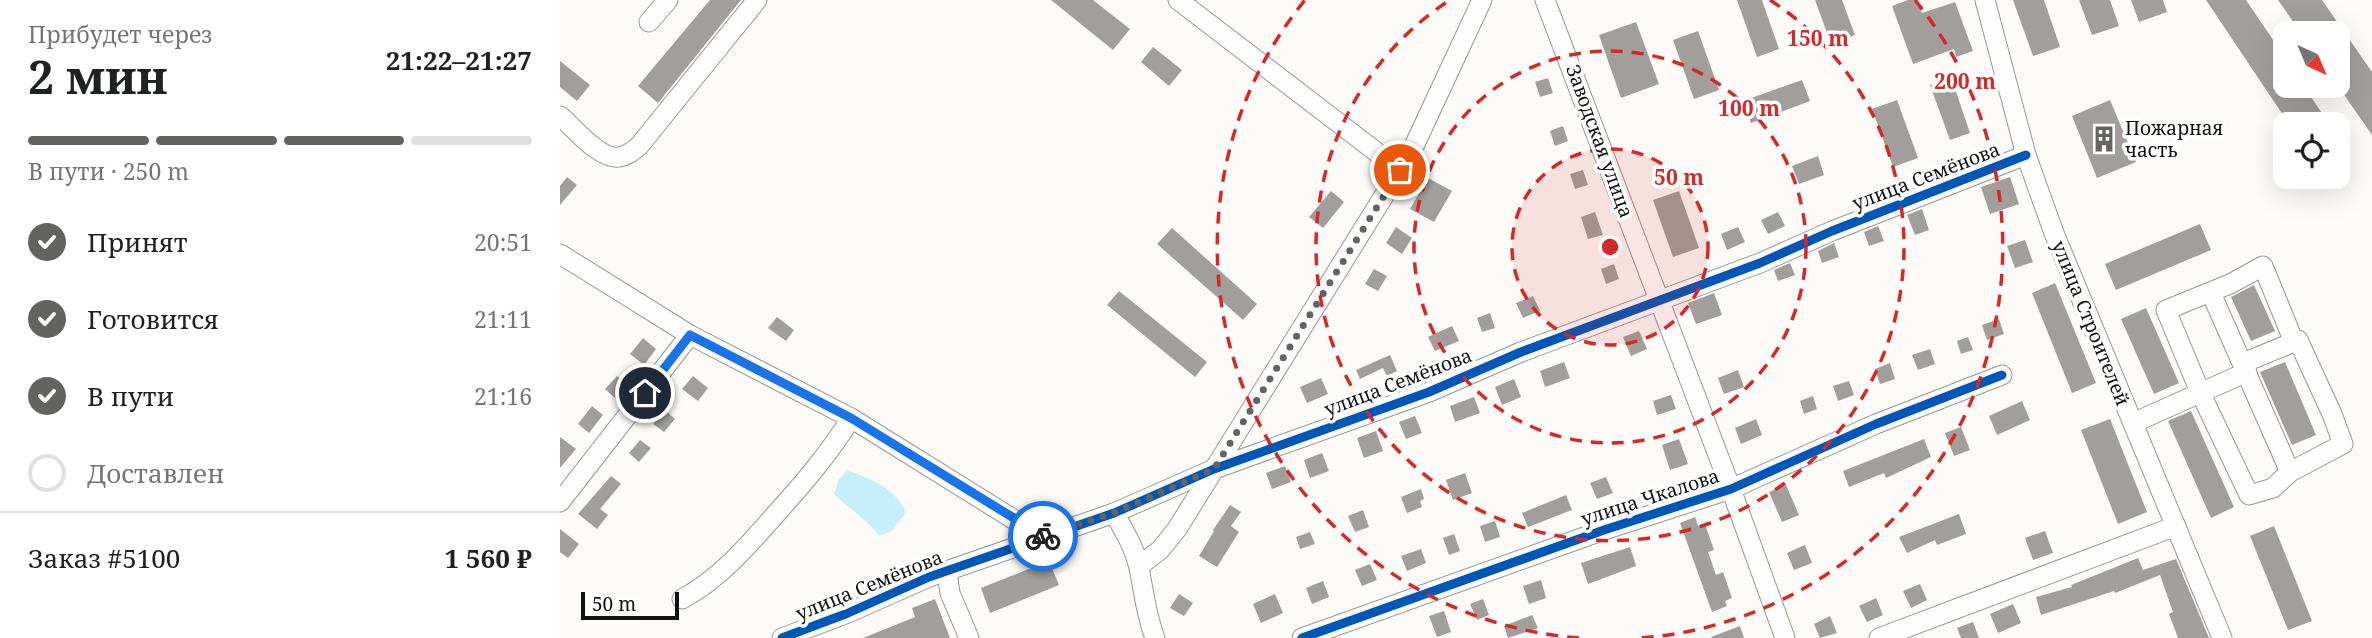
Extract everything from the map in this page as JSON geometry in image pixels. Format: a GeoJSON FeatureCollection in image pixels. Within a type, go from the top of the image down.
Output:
{"type":"FeatureCollection","features":[{"type":"Feature","properties":{"kind":"street"},"geometry":{"type":"LineString","coordinates":[[649,22],[668,0]]}},
{"type":"Feature","properties":{"kind":"street"},"geometry":{"type":"LineString","coordinates":[[560,116],[599,152],[618,158],[629,154],[639,146],[757,0]]}},
{"type":"Feature","properties":{"kind":"street"},"geometry":{"type":"LineString","coordinates":[[1178,0],[1400,170]]}},
{"type":"Feature","properties":{"kind":"street"},"geometry":{"type":"LineString","coordinates":[[1139,566],[1160,550],[1177,529],[1400,170],[1415,144],[1482,0]]}},
{"type":"Feature","properties":{"kind":"street","name":"Заводская улица"},"geometry":{"type":"LineString","coordinates":[[1546,0],[1785,638]]}},
{"type":"Feature","properties":{"kind":"street","name":"улица Строителей"},"geometry":{"type":"LineString","coordinates":[[1985,0],[2026,155],[2054,233],[2222,638]]}},
{"type":"Feature","properties":{"kind":"street","name":"улица Семёнова"},"geometry":{"type":"LineString","coordinates":[[782,638],[929,578],[1114,513],[1214,469],[1429,392],[1521,352],[1760,263],[1832,231],[2026,155]]}},
{"type":"Feature","properties":{"kind":"street"},"geometry":{"type":"LineString","coordinates":[[560,254],[690,335],[851,418],[1042,537]]}},
{"type":"Feature","properties":{"kind":"street"},"geometry":{"type":"LineString","coordinates":[[2133,423],[2200,392],[2298,340],[2343,444],[2290,472],[2273,488],[2249,495],[2200,392],[2166,310],[2211,293],[2263,266],[2294,342]]}},
{"type":"Feature","properties":{"kind":"street"},"geometry":{"type":"LineString","coordinates":[[2211,293],[2290,472]]}},
{"type":"Feature","properties":{"kind":"street"},"geometry":{"type":"LineString","coordinates":[[560,502],[690,335]]}},
{"type":"Feature","properties":{"kind":"street","name":"улица Чкалова"},"geometry":{"type":"LineString","coordinates":[[1302,638],[1604,530],[1731,489],[1876,425],[2002,375]]}},
{"type":"Feature","properties":{"kind":"street"},"geometry":{"type":"LineString","coordinates":[[682,599],[701,589],[747,548],[813,472],[851,418]]}},
{"type":"Feature","properties":{"kind":"street"},"geometry":{"type":"LineString","coordinates":[[1114,513],[1125,530],[1139,566],[1143,595],[1155,638]]}},
{"type":"Feature","properties":{"kind":"street"},"geometry":{"type":"LineString","coordinates":[[1879,638],[2176,526]]}},
{"type":"Feature","properties":{"kind":"street"},"geometry":{"type":"LineString","coordinates":[[947,572],[950,593],[969,638]]}},
{"type":"Feature","properties":{"kind":"water"},"geometry":{"type":"Polygon","coordinates":[[[847,470],[889,490],[901,504],[906,512],[892,531],[879,536],[834,494],[839,479],[847,470]]]}},
{"type":"Feature","properties":{"kind":"building"},"geometry":{"type":"Polygon","coordinates":[[[710,0],[741,0],[658,103],[638,86],[710,0]]]}},
{"type":"Feature","properties":{"kind":"building"},"geometry":{"type":"Polygon","coordinates":[[[1051,0],[1093,0],[1130,29],[1113,50],[1051,0]]]}},
{"type":"Feature","properties":{"kind":"building"},"geometry":{"type":"Polygon","coordinates":[[[1737,0],[1762,0],[1779,49],[1757,57],[1737,0]]]}},
{"type":"Feature","properties":{"kind":"building"},"geometry":{"type":"Polygon","coordinates":[[[1815,0],[1842,0],[1855,35],[1831,44],[1815,0]]]}},
{"type":"Feature","properties":{"kind":"building"},"geometry":{"type":"Polygon","coordinates":[[[1908,0],[1917,0],[1922,13],[1955,2],[1973,51],[1956,57],[1954,49],[1913,64],[1892,6],[1908,0]]]}},
{"type":"Feature","properties":{"kind":"building"},"geometry":{"type":"Polygon","coordinates":[[[2013,0],[2044,0],[2060,47],[2033,56],[2013,0]]]}},
{"type":"Feature","properties":{"kind":"building"},"geometry":{"type":"Polygon","coordinates":[[[2079,0],[2110,0],[2119,26],[2092,35],[2079,0]]]}},
{"type":"Feature","properties":{"kind":"building"},"geometry":{"type":"Polygon","coordinates":[[[2131,0],[2163,0],[2167,12],[2139,22],[2131,0]]]}},
{"type":"Feature","properties":{"kind":"building"},"geometry":{"type":"Polygon","coordinates":[[[2206,0],[2246,0],[2273,40],[2273,98],[2312,98],[2321,112],[2281,112],[2206,0]]]}},
{"type":"Feature","properties":{"kind":"building"},"geometry":{"type":"Polygon","coordinates":[[[2278,0],[2322,0],[2337,21],[2293,21],[2278,0]]]}},
{"type":"Feature","properties":{"kind":"building"},"geometry":{"type":"Polygon","coordinates":[[[1636,22],[1659,84],[1621,98],[1599,35],[1636,22]]]}},
{"type":"Feature","properties":{"kind":"building"},"geometry":{"type":"Polygon","coordinates":[[[1698,31],[1719,90],[1694,99],[1673,40],[1698,31]]]}},
{"type":"Feature","properties":{"kind":"building"},"geometry":{"type":"Polygon","coordinates":[[[2350,40],[2372,72],[2372,135],[2346,98],[2350,98],[2350,40]]]}},
{"type":"Feature","properties":{"kind":"building"},"geometry":{"type":"Polygon","coordinates":[[[1153,47],[1182,70],[1169,86],[1141,62],[1153,47]]]}},
{"type":"Feature","properties":{"kind":"building"},"geometry":{"type":"Polygon","coordinates":[[[560,61],[590,85],[577,101],[560,87],[560,61]]]}},
{"type":"Feature","properties":{"kind":"building"},"geometry":{"type":"Polygon","coordinates":[[[1951,77],[1970,133],[1950,140],[1930,85],[1951,77]]]}},
{"type":"Feature","properties":{"kind":"building"},"geometry":{"type":"Polygon","coordinates":[[[1548,78],[1553,93],[1540,97],[1535,82],[1548,78]]]}},
{"type":"Feature","properties":{"kind":"building"},"geometry":{"type":"Polygon","coordinates":[[[1802,80],[1810,101],[1751,123],[1743,101],[1802,80]]]}},
{"type":"Feature","properties":{"kind":"building"},"geometry":{"type":"Polygon","coordinates":[[[1897,100],[1918,158],[1893,167],[1872,109],[1897,100]]]}},
{"type":"Feature","properties":{"kind":"building","name":"Пожарная часть"},"geometry":{"type":"Polygon","coordinates":[[[2110,100],[2136,162],[2097,178],[2072,116],[2110,100]]]}},
{"type":"Feature","properties":{"kind":"building"},"geometry":{"type":"Polygon","coordinates":[[[1563,126],[1568,141],[1555,146],[1550,131],[1563,126]]]}},
{"type":"Feature","properties":{"kind":"building"},"geometry":{"type":"Polygon","coordinates":[[[1818,156],[1824,175],[1799,184],[1792,166],[1818,156]]]}},
{"type":"Feature","properties":{"kind":"building"},"geometry":{"type":"Polygon","coordinates":[[[1583,170],[1588,185],[1575,189],[1570,174],[1583,170]]]}},
{"type":"Feature","properties":{"kind":"building"},"geometry":{"type":"Polygon","coordinates":[[[567,177],[577,185],[560,205],[560,186],[567,177]]]}},
{"type":"Feature","properties":{"kind":"building"},"geometry":{"type":"Polygon","coordinates":[[[2010,177],[2019,204],[1990,214],[1981,187],[2010,177]]]}},
{"type":"Feature","properties":{"kind":"building"},"geometry":{"type":"Polygon","coordinates":[[[1428,178],[1452,191],[1434,222],[1410,209],[1428,178]]]}},
{"type":"Feature","properties":{"kind":"building"},"geometry":{"type":"Polygon","coordinates":[[[1331,191],[1344,202],[1323,228],[1309,217],[1331,191]]]}},
{"type":"Feature","properties":{"kind":"building"},"geometry":{"type":"Polygon","coordinates":[[[1679,191],[1699,248],[1673,257],[1653,200],[1679,191]]]}},
{"type":"Feature","properties":{"kind":"building"},"geometry":{"type":"Polygon","coordinates":[[[1922,209],[1929,230],[1915,235],[1907,215],[1922,209]]]}},
{"type":"Feature","properties":{"kind":"building"},"geometry":{"type":"Polygon","coordinates":[[[1595,212],[1603,235],[1588,239],[1581,217],[1595,212]]]}},
{"type":"Feature","properties":{"kind":"building"},"geometry":{"type":"Polygon","coordinates":[[[1778,212],[1785,226],[1768,234],[1761,220],[1778,212]]]}},
{"type":"Feature","properties":{"kind":"building"},"geometry":{"type":"Polygon","coordinates":[[[2200,224],[2211,250],[2116,290],[2105,264],[2200,224]]]}},
{"type":"Feature","properties":{"kind":"building"},"geometry":{"type":"Polygon","coordinates":[[[1878,226],[1884,241],[1869,246],[1864,232],[1878,226]]]}},
{"type":"Feature","properties":{"kind":"building"},"geometry":{"type":"Polygon","coordinates":[[[1396,227],[1412,238],[1402,254],[1386,243],[1396,227]]]}},
{"type":"Feature","properties":{"kind":"building"},"geometry":{"type":"Polygon","coordinates":[[[1738,227],[1745,242],[1727,250],[1721,234],[1738,227]]]}},
{"type":"Feature","properties":{"kind":"building"},"geometry":{"type":"Polygon","coordinates":[[[1172,228],[1257,304],[1243,320],[1157,244],[1172,228]]]}},
{"type":"Feature","properties":{"kind":"building"},"geometry":{"type":"Polygon","coordinates":[[[2025,240],[2033,262],[2015,268],[2007,246],[2025,240]]]}},
{"type":"Feature","properties":{"kind":"building"},"geometry":{"type":"Polygon","coordinates":[[[1834,243],[1839,257],[1822,263],[1818,251],[1834,243]]]}},
{"type":"Feature","properties":{"kind":"building"},"geometry":{"type":"Polygon","coordinates":[[[1790,263],[1795,275],[1778,281],[1774,270],[1790,263]]]}},
{"type":"Feature","properties":{"kind":"building"},"geometry":{"type":"Polygon","coordinates":[[[1614,264],[1619,279],[1606,284],[1601,269],[1614,264]]]}},
{"type":"Feature","properties":{"kind":"building"},"geometry":{"type":"Polygon","coordinates":[[[1374,269],[1387,276],[1378,291],[1365,284],[1374,269]]]}},
{"type":"Feature","properties":{"kind":"building"},"geometry":{"type":"Polygon","coordinates":[[[2055,283],[2096,383],[2072,393],[2032,293],[2055,283]]]}},
{"type":"Feature","properties":{"kind":"building"},"geometry":{"type":"Polygon","coordinates":[[[2254,285],[2275,331],[2251,341],[2231,297],[2254,285]]]}},
{"type":"Feature","properties":{"kind":"building"},"geometry":{"type":"Polygon","coordinates":[[[1119,291],[1207,362],[1195,377],[1107,305],[1119,291]]]}},
{"type":"Feature","properties":{"kind":"building"},"geometry":{"type":"Polygon","coordinates":[[[1714,293],[1722,315],[1696,324],[1688,303],[1714,293]]]}},
{"type":"Feature","properties":{"kind":"building"},"geometry":{"type":"Polygon","coordinates":[[[1533,296],[1540,311],[1523,318],[1516,303],[1533,296]]]}},
{"type":"Feature","properties":{"kind":"building"},"geometry":{"type":"Polygon","coordinates":[[[2146,308],[2179,383],[2154,394],[2121,319],[2146,308]]]}},
{"type":"Feature","properties":{"kind":"building"},"geometry":{"type":"Polygon","coordinates":[[[1490,313],[1495,328],[1482,332],[1477,318],[1490,313]]]}},
{"type":"Feature","properties":{"kind":"building"},"geometry":{"type":"Polygon","coordinates":[[[777,317],[794,330],[786,341],[768,328],[777,317]]]}},
{"type":"Feature","properties":{"kind":"building"},"geometry":{"type":"Polygon","coordinates":[[[1999,319],[2004,334],[1987,340],[1982,325],[1999,319]]]}},
{"type":"Feature","properties":{"kind":"building"},"geometry":{"type":"Polygon","coordinates":[[[1452,326],[1459,341],[1435,351],[1428,337],[1452,326]]]}},
{"type":"Feature","properties":{"kind":"building"},"geometry":{"type":"Polygon","coordinates":[[[1639,331],[1647,349],[1631,356],[1623,337],[1639,331]]]}},
{"type":"Feature","properties":{"kind":"building"},"geometry":{"type":"Polygon","coordinates":[[[1968,337],[1973,350],[1961,354],[1957,341],[1968,337]]]}},
{"type":"Feature","properties":{"kind":"building"},"geometry":{"type":"Polygon","coordinates":[[[643,338],[656,349],[644,365],[630,354],[643,338]]]}},
{"type":"Feature","properties":{"kind":"building"},"geometry":{"type":"Polygon","coordinates":[[[1930,349],[1935,364],[1918,370],[1912,355],[1930,349]]]}},
{"type":"Feature","properties":{"kind":"building"},"geometry":{"type":"Polygon","coordinates":[[[1390,355],[1397,371],[1387,376],[1383,368],[1360,379],[1356,370],[1390,355]]]}},
{"type":"Feature","properties":{"kind":"building"},"geometry":{"type":"Polygon","coordinates":[[[1564,362],[1570,378],[1545,387],[1540,371],[1564,362]]]}},
{"type":"Feature","properties":{"kind":"building"},"geometry":{"type":"Polygon","coordinates":[[[2285,362],[2316,435],[2292,445],[2260,372],[2285,362]]]}},
{"type":"Feature","properties":{"kind":"building"},"geometry":{"type":"Polygon","coordinates":[[[1890,363],[1895,379],[1880,384],[1875,369],[1890,363]]]}},
{"type":"Feature","properties":{"kind":"building"},"geometry":{"type":"Polygon","coordinates":[[[1738,370],[1744,387],[1724,394],[1718,378],[1738,370]]]}},
{"type":"Feature","properties":{"kind":"building"},"geometry":{"type":"Polygon","coordinates":[[[617,376],[629,386],[617,400],[605,389],[617,376]]]}},
{"type":"Feature","properties":{"kind":"building"},"geometry":{"type":"Polygon","coordinates":[[[693,376],[708,388],[698,401],[682,389],[693,376]]]}},
{"type":"Feature","properties":{"kind":"building"},"geometry":{"type":"Polygon","coordinates":[[[1321,378],[1328,394],[1307,403],[1300,387],[1321,378]]]}},
{"type":"Feature","properties":{"kind":"building"},"geometry":{"type":"Polygon","coordinates":[[[1514,379],[1521,397],[1502,405],[1495,387],[1514,379]]]}},
{"type":"Feature","properties":{"kind":"building"},"geometry":{"type":"Polygon","coordinates":[[[1849,381],[1854,395],[1838,401],[1833,386],[1849,381]]]}},
{"type":"Feature","properties":{"kind":"building"},"geometry":{"type":"Polygon","coordinates":[[[1671,395],[1676,409],[1657,415],[1653,401],[1671,395]]]}},
{"type":"Feature","properties":{"kind":"building"},"geometry":{"type":"Polygon","coordinates":[[[1813,396],[1817,409],[1804,414],[1800,401],[1813,396]]]}},
{"type":"Feature","properties":{"kind":"building"},"geometry":{"type":"Polygon","coordinates":[[[1474,397],[1480,413],[1455,422],[1450,406],[1474,397]]]}},
{"type":"Feature","properties":{"kind":"building"},"geometry":{"type":"Polygon","coordinates":[[[2022,401],[2030,420],[1997,435],[1989,416],[2022,401]]]}},
{"type":"Feature","properties":{"kind":"building"},"geometry":{"type":"Polygon","coordinates":[[[592,406],[603,415],[589,433],[578,424],[592,406]]]}},
{"type":"Feature","properties":{"kind":"building"},"geometry":{"type":"Polygon","coordinates":[[[665,410],[675,419],[664,432],[653,424],[665,410]]]}},
{"type":"Feature","properties":{"kind":"building"},"geometry":{"type":"Polygon","coordinates":[[[2191,411],[2234,507],[2211,518],[2168,421],[2191,411]]]}},
{"type":"Feature","properties":{"kind":"building"},"geometry":{"type":"Polygon","coordinates":[[[1415,416],[1422,433],[1406,439],[1399,422],[1415,416]]]}},
{"type":"Feature","properties":{"kind":"building"},"geometry":{"type":"Polygon","coordinates":[[[1756,419],[1762,435],[1741,444],[1735,428],[1756,419]]]}},
{"type":"Feature","properties":{"kind":"building"},"geometry":{"type":"Polygon","coordinates":[[[2110,419],[2147,512],[2118,524],[2081,430],[2110,419]]]}},
{"type":"Feature","properties":{"kind":"building"},"geometry":{"type":"Polygon","coordinates":[[[1961,427],[1970,450],[1954,456],[1945,433],[1961,427]]]}},
{"type":"Feature","properties":{"kind":"building"},"geometry":{"type":"Polygon","coordinates":[[[1376,431],[1383,451],[1364,458],[1357,438],[1376,431]]]}},
{"type":"Feature","properties":{"kind":"building"},"geometry":{"type":"Polygon","coordinates":[[[560,437],[576,449],[560,468],[560,437]]]}},
{"type":"Feature","properties":{"kind":"building"},"geometry":{"type":"Polygon","coordinates":[[[1679,439],[1688,464],[1670,470],[1662,445],[1679,439]]]}},
{"type":"Feature","properties":{"kind":"building"},"geometry":{"type":"Polygon","coordinates":[[[1924,439],[1931,457],[1886,478],[1884,473],[1849,487],[1843,471],[1924,439]]]}},
{"type":"Feature","properties":{"kind":"building"},"geometry":{"type":"Polygon","coordinates":[[[640,440],[651,448],[639,462],[629,453],[640,440]]]}},
{"type":"Feature","properties":{"kind":"building"},"geometry":{"type":"Polygon","coordinates":[[[1322,453],[1329,471],[1310,478],[1304,460],[1322,453]]]}},
{"type":"Feature","properties":{"kind":"building"},"geometry":{"type":"Polygon","coordinates":[[[1285,466],[1291,482],[1272,489],[1266,473],[1285,466]]]}},
{"type":"Feature","properties":{"kind":"building"},"geometry":{"type":"Polygon","coordinates":[[[1465,473],[1472,493],[1453,500],[1446,480],[1465,473]]]}},
{"type":"Feature","properties":{"kind":"building"},"geometry":{"type":"Polygon","coordinates":[[[611,476],[621,484],[600,509],[608,515],[597,529],[578,514],[611,476]]]}},
{"type":"Feature","properties":{"kind":"building"},"geometry":{"type":"Polygon","coordinates":[[[1606,477],[1613,493],[1597,499],[1590,483],[1606,477]]]}},
{"type":"Feature","properties":{"kind":"building"},"geometry":{"type":"Polygon","coordinates":[[[1786,485],[1799,515],[1782,522],[1769,492],[1786,485]]]}},
{"type":"Feature","properties":{"kind":"building"},"geometry":{"type":"Polygon","coordinates":[[[1421,489],[1424,499],[1420,501],[1422,507],[1407,513],[1401,497],[1421,489]]]}},
{"type":"Feature","properties":{"kind":"building"},"geometry":{"type":"Polygon","coordinates":[[[1566,495],[1572,510],[1528,527],[1522,513],[1566,495]]]}},
{"type":"Feature","properties":{"kind":"building"},"geometry":{"type":"Polygon","coordinates":[[[1230,505],[1241,512],[1231,526],[1239,532],[1217,567],[1199,556],[1230,505]]]}},
{"type":"Feature","properties":{"kind":"building"},"geometry":{"type":"Polygon","coordinates":[[[1363,510],[1369,527],[1355,532],[1348,516],[1363,510]]]}},
{"type":"Feature","properties":{"kind":"building"},"geometry":{"type":"Polygon","coordinates":[[[1959,514],[1966,534],[1937,545],[1935,540],[1907,553],[1899,537],[1959,514]]]}},
{"type":"Feature","properties":{"kind":"building"},"geometry":{"type":"Polygon","coordinates":[[[1695,517],[1698,526],[1705,524],[1714,550],[1708,552],[1716,575],[1723,572],[1732,598],[1725,601],[1727,606],[1712,612],[1680,523],[1695,517]]]}},
{"type":"Feature","properties":{"kind":"building"},"geometry":{"type":"Polygon","coordinates":[[[1495,521],[1500,537],[1485,542],[1480,526],[1495,521]]]}},
{"type":"Feature","properties":{"kind":"building"},"geometry":{"type":"Polygon","coordinates":[[[2274,526],[2312,621],[2288,630],[2250,536],[2274,526]]]}},
{"type":"Feature","properties":{"kind":"building"},"geometry":{"type":"Polygon","coordinates":[[[560,529],[579,544],[568,558],[560,552],[560,529]]]}},
{"type":"Feature","properties":{"kind":"building"},"geometry":{"type":"Polygon","coordinates":[[[2045,531],[2053,553],[2033,560],[2025,538],[2045,531]]]}},
{"type":"Feature","properties":{"kind":"building"},"geometry":{"type":"Polygon","coordinates":[[[1310,532],[1315,544],[1300,549],[1296,537],[1310,532]]]}},
{"type":"Feature","properties":{"kind":"building"},"geometry":{"type":"Polygon","coordinates":[[[1454,534],[1460,551],[1449,555],[1443,538],[1454,534]]]}},
{"type":"Feature","properties":{"kind":"building"},"geometry":{"type":"Polygon","coordinates":[[[1805,545],[1812,563],[1794,570],[1787,553],[1805,545]]]}},
{"type":"Feature","properties":{"kind":"building"},"geometry":{"type":"Polygon","coordinates":[[[1630,547],[1636,566],[1588,584],[1581,563],[1630,547]]]}},
{"type":"Feature","properties":{"kind":"building"},"geometry":{"type":"Polygon","coordinates":[[[1421,549],[1426,563],[1407,571],[1401,556],[1421,549]]]}},
{"type":"Feature","properties":{"kind":"building"},"geometry":{"type":"Polygon","coordinates":[[[2138,558],[2143,570],[2176,559],[2209,638],[2178,638],[2169,614],[2173,612],[2160,575],[2115,593],[2114,591],[2041,615],[2036,597],[2072,587],[2071,585],[2138,558]]]}},
{"type":"Feature","properties":{"kind":"building"},"geometry":{"type":"Polygon","coordinates":[[[1049,561],[1059,585],[990,613],[981,588],[1049,561]]]}},
{"type":"Feature","properties":{"kind":"building"},"geometry":{"type":"Polygon","coordinates":[[[1370,564],[1377,580],[1362,586],[1355,570],[1370,564]]]}},
{"type":"Feature","properties":{"kind":"building"},"geometry":{"type":"Polygon","coordinates":[[[1541,580],[1546,598],[1529,604],[1523,586],[1541,580]]]}},
{"type":"Feature","properties":{"kind":"building"},"geometry":{"type":"Polygon","coordinates":[[[1323,581],[1329,597],[1312,604],[1306,588],[1323,581]]]}},
{"type":"Feature","properties":{"kind":"building"},"geometry":{"type":"Polygon","coordinates":[[[1920,584],[1927,600],[1911,608],[1903,591],[1920,584]]]}},
{"type":"Feature","properties":{"kind":"building"},"geometry":{"type":"Polygon","coordinates":[[[1179,594],[1193,603],[1184,616],[1170,608],[1179,594]]]}},
{"type":"Feature","properties":{"kind":"building"},"geometry":{"type":"Polygon","coordinates":[[[1275,594],[1283,613],[1261,623],[1253,604],[1275,594]]]}},
{"type":"Feature","properties":{"kind":"building"},"geometry":{"type":"Polygon","coordinates":[[[1876,598],[1883,615],[1867,622],[1859,606],[1876,598]]]}},
{"type":"Feature","properties":{"kind":"building"},"geometry":{"type":"Polygon","coordinates":[[[935,599],[950,638],[863,638],[915,617],[912,608],[935,599]]]}},
{"type":"Feature","properties":{"kind":"building"},"geometry":{"type":"Polygon","coordinates":[[[1483,599],[1489,615],[1477,620],[1470,604],[1483,599]]]}},
{"type":"Feature","properties":{"kind":"building"},"geometry":{"type":"Polygon","coordinates":[[[2013,604],[2021,623],[1998,633],[1990,614],[2013,604]]]}},
{"type":"Feature","properties":{"kind":"building"},"geometry":{"type":"Polygon","coordinates":[[[1444,611],[1451,632],[1437,637],[1429,616],[1444,611]]]}},
{"type":"Feature","properties":{"kind":"building"},"geometry":{"type":"Polygon","coordinates":[[[1532,615],[1538,628],[1508,638],[1504,626],[1532,615]]]}},
{"type":"Feature","properties":{"kind":"building"},"geometry":{"type":"Polygon","coordinates":[[[1830,616],[1837,633],[1820,638],[1814,624],[1830,616]]]}},
{"type":"Feature","properties":{"kind":"building"},"geometry":{"type":"Polygon","coordinates":[[[1973,622],[1979,638],[1961,638],[1957,628],[1973,622]]]}},
{"type":"Feature","properties":{"kind":"building"},"geometry":{"type":"Polygon","coordinates":[[[1740,626],[1744,638],[1711,637],[1740,626]]]}},
{"type":"Feature","properties":{"kind":"cycle path"},"geometry":{"type":"LineString","coordinates":[[782,638],[848,613],[929,577],[1114,513],[1214,469],[1429,392],[1521,352],[1760,263],[1832,231],[2026,155]]}},
{"type":"Feature","properties":{"kind":"cycle path"},"geometry":{"type":"LineString","coordinates":[[1302,638],[1604,530],[1731,489],[1876,424],[2002,375]]}},
{"type":"Feature","properties":{"kind":"way so far"},"geometry":{"type":"LineString","coordinates":[[1043,536],[1114,513],[1214,469],[1400,170]]}},
{"type":"Feature","properties":{"kind":"place","name":"Пожарная часть"},"geometry":{"type":"Point","coordinates":[2104,139]}},
{"type":"Feature","properties":{"kind":"route"},"geometry":{"type":"LineString","coordinates":[[645,393],[690,335],[851,418],[1043,536]]}}]}
